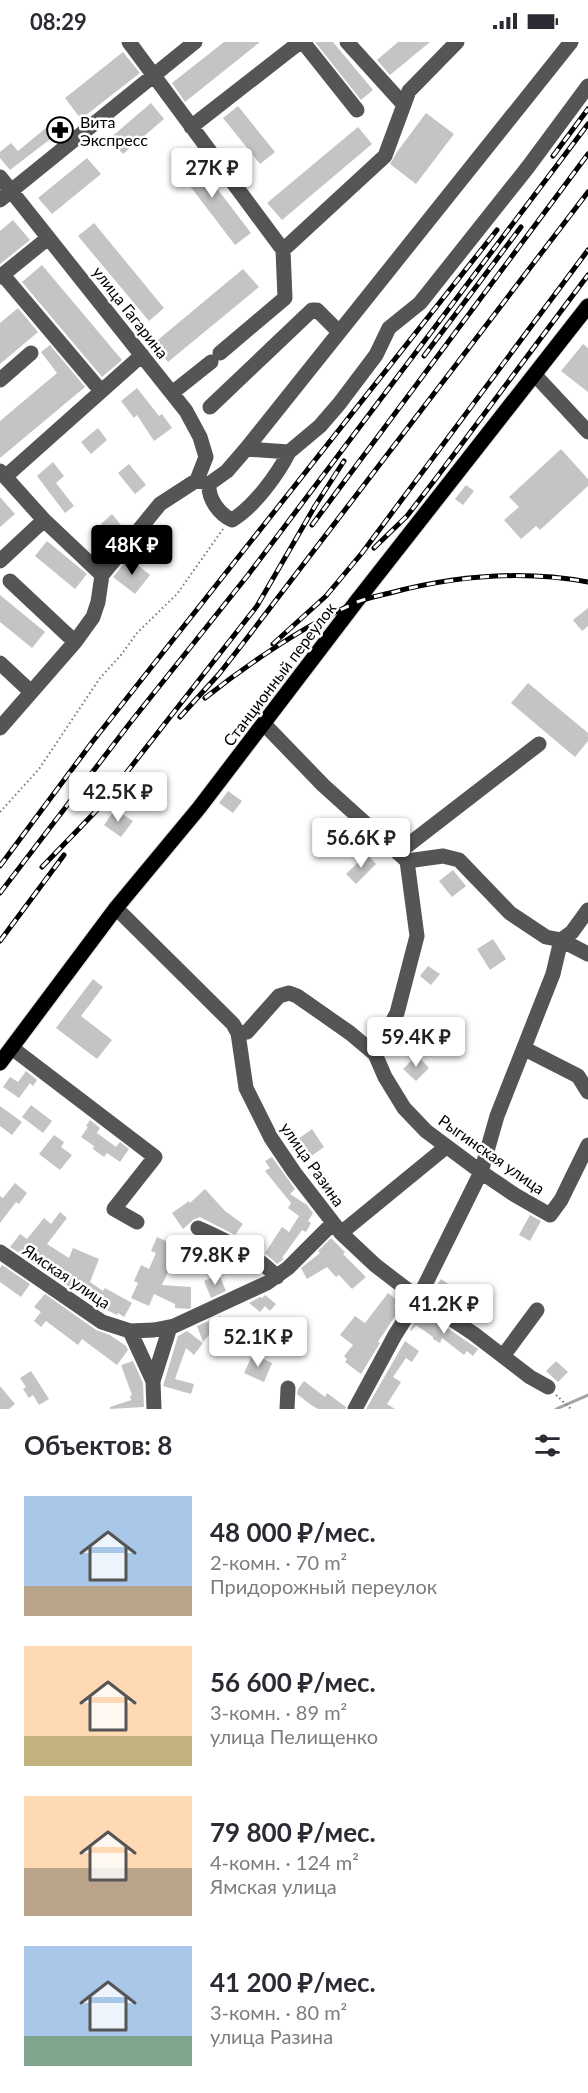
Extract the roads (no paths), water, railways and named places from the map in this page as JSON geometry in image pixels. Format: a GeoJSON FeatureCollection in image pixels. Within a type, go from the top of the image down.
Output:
{"type":"FeatureCollection","features":[{"type":"Feature","properties":{"kind":"main road","name":"Станционный переулок"},"geometry":{"type":"LineString","coordinates":[[0,1063],[116,908],[199,808],[356,602],[588,306]]}},
{"type":"Feature","properties":{"kind":"street"},"geometry":{"type":"LineString","coordinates":[[129,42],[283,250],[285,298],[172,393]]}},
{"type":"Feature","properties":{"kind":"street"},"geometry":{"type":"LineString","coordinates":[[6,196],[195,42]]}},
{"type":"Feature","properties":{"kind":"street"},"geometry":{"type":"LineString","coordinates":[[191,127],[301,42],[357,110]]}},
{"type":"Feature","properties":{"kind":"street"},"geometry":{"type":"LineString","coordinates":[[347,42],[404,105]]}},
{"type":"Feature","properties":{"kind":"street"},"geometry":{"type":"LineString","coordinates":[[283,250],[385,156],[409,91],[456,42]]}},
{"type":"Feature","properties":{"kind":"street"},"geometry":{"type":"LineString","coordinates":[[0,728],[75,642],[93,617],[102,575],[160,504],[227,471],[571,42]]}},
{"type":"Feature","properties":{"kind":"street"},"geometry":{"type":"LineString","coordinates":[[203,482],[220,511],[230,519],[239,516],[272,480],[289,452],[320,426],[339,404],[376,355],[389,328],[420,303],[528,167],[588,86]]}},
{"type":"Feature","properties":{"kind":"street","name":"улица Гагарина"},"geometry":{"type":"LineString","coordinates":[[0,177],[6,196],[48,238],[186,411],[200,436],[206,457],[203,482]]}},
{"type":"Feature","properties":{"kind":"street"},"geometry":{"type":"LineString","coordinates":[[48,238],[1,276],[101,391]]}},
{"type":"Feature","properties":{"kind":"street"},"geometry":{"type":"LineString","coordinates":[[210,407],[312,310],[317,310],[339,332]]}},
{"type":"Feature","properties":{"kind":"street"},"geometry":{"type":"LineString","coordinates":[[0,380],[31,353]]}},
{"type":"Feature","properties":{"kind":"street"},"geometry":{"type":"LineString","coordinates":[[102,575],[44,520],[2,474],[142,355]]}},
{"type":"Feature","properties":{"kind":"street"},"geometry":{"type":"LineString","coordinates":[[535,375],[588,432]]}},
{"type":"Feature","properties":{"kind":"street"},"geometry":{"type":"LineString","coordinates":[[246,449],[289,452]]}},
{"type":"Feature","properties":{"kind":"street"},"geometry":{"type":"LineString","coordinates":[[3,551],[44,520]]}},
{"type":"Feature","properties":{"kind":"street"},"geometry":{"type":"LineString","coordinates":[[10,580],[75,642]]}},
{"type":"Feature","properties":{"kind":"street"},"geometry":{"type":"LineString","coordinates":[[0,663],[31,692]]}},
{"type":"Feature","properties":{"kind":"street"},"geometry":{"type":"LineString","coordinates":[[264,724],[323,785],[403,856],[417,936],[397,1013],[375,1054]]}},
{"type":"Feature","properties":{"kind":"street"},"geometry":{"type":"LineString","coordinates":[[403,856],[539,744]]}},
{"type":"Feature","properties":{"kind":"street"},"geometry":{"type":"LineString","coordinates":[[403,856],[443,856],[459,860],[510,913],[546,937],[561,940],[588,954]]}},
{"type":"Feature","properties":{"kind":"street"},"geometry":{"type":"LineString","coordinates":[[116,908],[233,1024],[238,1033]]}},
{"type":"Feature","properties":{"kind":"street"},"geometry":{"type":"LineString","coordinates":[[356,1409],[395,1335],[419,1297],[481,1172],[497,1116],[553,974],[561,940],[572,932],[588,910]]}},
{"type":"Feature","properties":{"kind":"street","name":"Рыгинская улица"},"geometry":{"type":"LineString","coordinates":[[238,1033],[247,1032],[279,996],[289,993],[350,1033],[375,1054],[385,1077],[404,1108],[426,1131],[515,1196],[550,1215],[561,1200],[588,1145]]}},
{"type":"Feature","properties":{"kind":"street","name":"улица Разина"},"geometry":{"type":"LineString","coordinates":[[238,1033],[246,1088],[271,1138],[337,1228],[375,1265],[405,1288],[474,1334],[530,1377],[548,1387]]}},
{"type":"Feature","properties":{"kind":"street"},"geometry":{"type":"LineString","coordinates":[[12,1048],[155,1156],[114,1209],[137,1222]]}},
{"type":"Feature","properties":{"kind":"street"},"geometry":{"type":"LineString","coordinates":[[525,1049],[578,1076],[588,1092]]}},
{"type":"Feature","properties":{"kind":"street","name":"Ямская улица"},"geometry":{"type":"LineString","coordinates":[[0,1252],[102,1322],[130,1330],[170,1327],[255,1289],[276,1277],[337,1228],[446,1147]]}},
{"type":"Feature","properties":{"kind":"street"},"geometry":{"type":"LineString","coordinates":[[198,1228],[237,1246],[276,1277]]}},
{"type":"Feature","properties":{"kind":"street"},"geometry":{"type":"LineString","coordinates":[[503,1356],[537,1310]]}},
{"type":"Feature","properties":{"kind":"street"},"geometry":{"type":"LineString","coordinates":[[154,1409],[153,1381],[170,1327]]}},
{"type":"Feature","properties":{"kind":"street"},"geometry":{"type":"LineString","coordinates":[[130,1330],[153,1381]]}},
{"type":"Feature","properties":{"kind":"street"},"geometry":{"type":"LineString","coordinates":[[287,1409],[288,1388]]}},
{"type":"Feature","properties":{"kind":"waterway"},"geometry":{"type":"LineString","coordinates":[[556,1409],[588,1395]]}},
{"type":"Feature","properties":{"kind":"railway"},"geometry":{"type":"LineString","coordinates":[[553,156],[588,109]]}},
{"type":"Feature","properties":{"kind":"railway"},"geometry":{"type":"LineString","coordinates":[[0,893],[130,723],[248,575],[588,124]]}},
{"type":"Feature","properties":{"kind":"railway"},"geometry":{"type":"LineString","coordinates":[[312,525],[588,154]]}},
{"type":"Feature","properties":{"kind":"railway"},"geometry":{"type":"LineString","coordinates":[[180,717],[244,642],[588,192]]}},
{"type":"Feature","properties":{"kind":"railway"},"geometry":{"type":"LineString","coordinates":[[424,356],[521,227]]}},
{"type":"Feature","properties":{"kind":"railway"},"geometry":{"type":"LineString","coordinates":[[0,866],[93,741],[497,230]]}},
{"type":"Feature","properties":{"kind":"railway"},"geometry":{"type":"LineString","coordinates":[[273,644],[326,596],[362,553],[588,250]]}},
{"type":"Feature","properties":{"kind":"railway"},"geometry":{"type":"LineString","coordinates":[[374,548],[407,516],[588,275]]}},
{"type":"Feature","properties":{"kind":"railway"},"geometry":{"type":"LineString","coordinates":[[42,867],[98,809],[257,606],[344,461]]}},
{"type":"Feature","properties":{"kind":"railway"},"geometry":{"type":"LineString","coordinates":[[205,698],[297,634],[336,612],[368,598],[439,582],[489,577],[539,576],[588,582]]}},
{"type":"Feature","properties":{"kind":"railway"},"geometry":{"type":"LineString","coordinates":[[0,941],[64,855]]}},
{"type":"Feature","properties":{"kind":"place","name":"Вита Экспресс"},"geometry":{"type":"Point","coordinates":[60,130]}}]}
